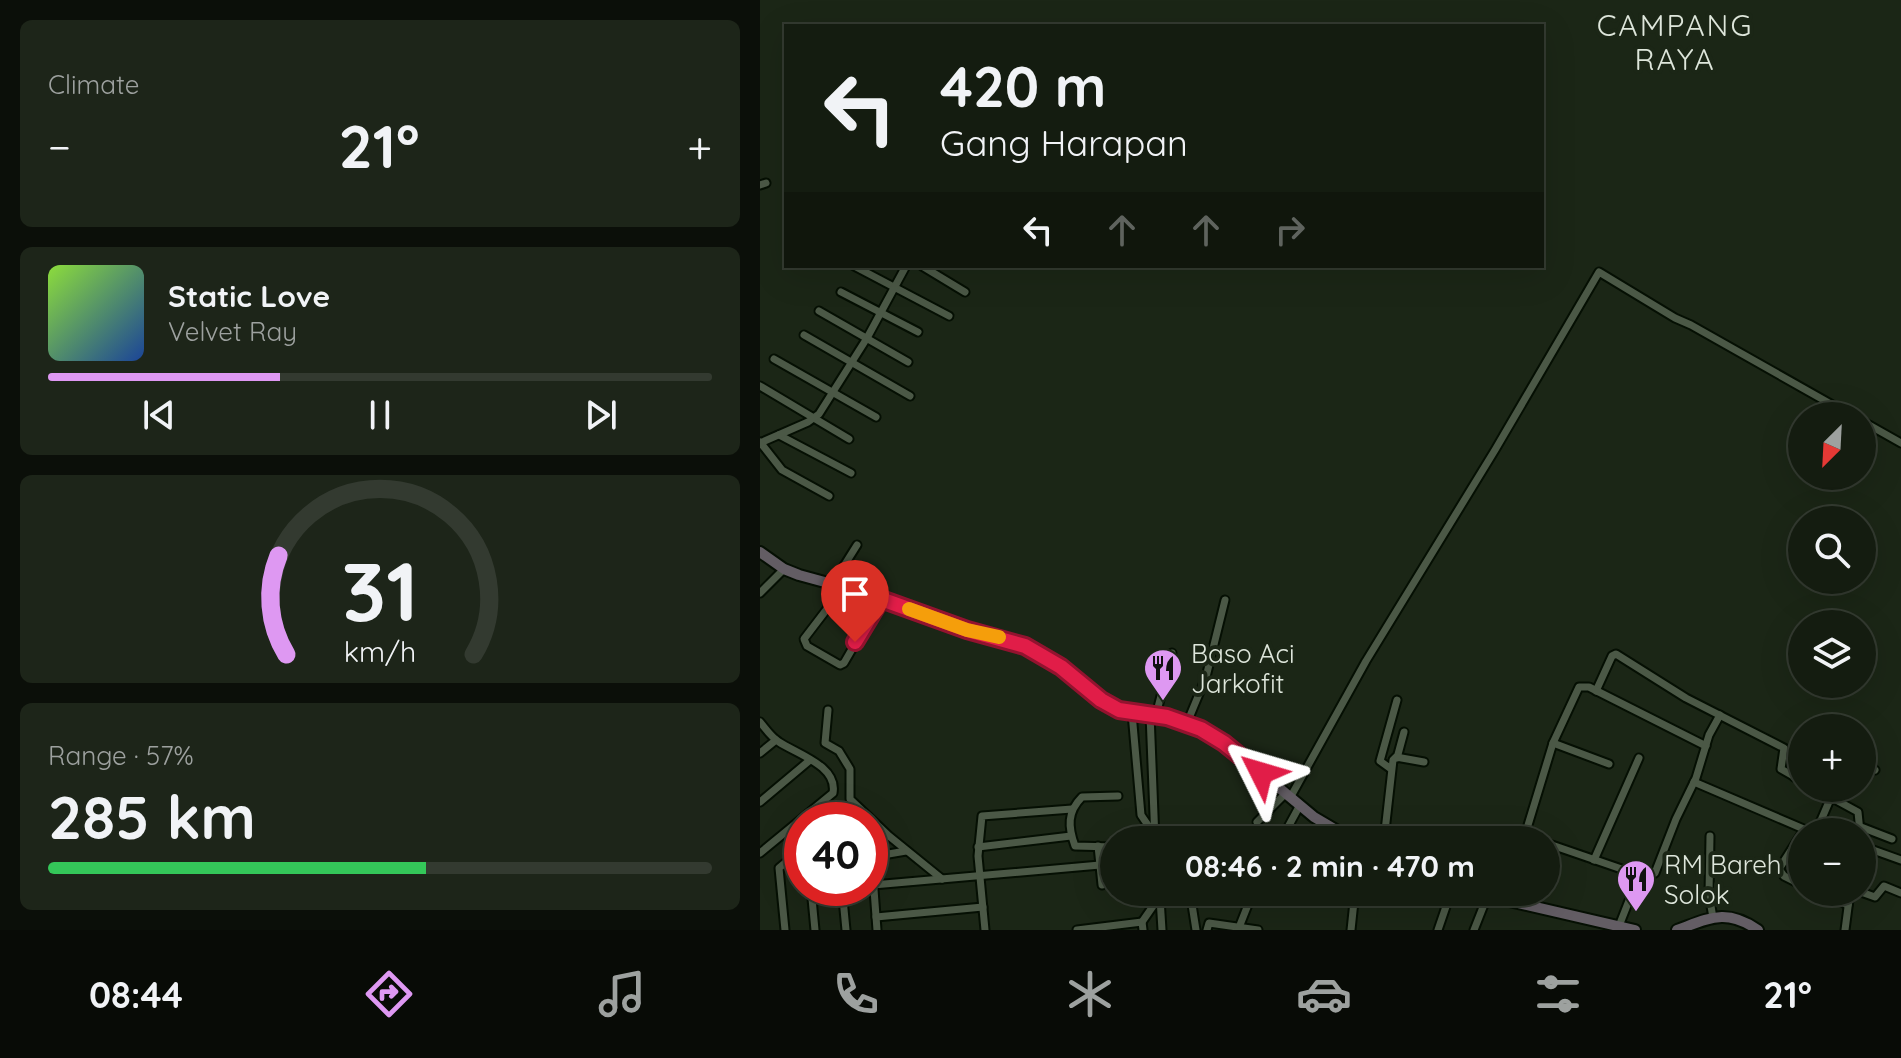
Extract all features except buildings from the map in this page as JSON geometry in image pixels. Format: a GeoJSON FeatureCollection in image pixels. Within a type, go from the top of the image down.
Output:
{"type":"FeatureCollection","features":[{"type":"Feature","properties":{"kind":"street"},"geometry":{"type":"LineString","coordinates":[[858,268],[949,316]]}},
{"type":"Feature","properties":{"kind":"street"},"geometry":{"type":"LineString","coordinates":[[829,496],[782,470],[760,443],[815,418],[867,338],[905,268]]}},
{"type":"Feature","properties":{"kind":"street"},"geometry":{"type":"LineString","coordinates":[[925,268],[965,292]]}},
{"type":"Feature","properties":{"kind":"street"},"geometry":{"type":"LineString","coordinates":[[1284,826],[1291,799],[1366,661],[1599,272],[1827,402]]}},
{"type":"Feature","properties":{"kind":"street"},"geometry":{"type":"LineString","coordinates":[[841,292],[918,332]]}},
{"type":"Feature","properties":{"kind":"street"},"geometry":{"type":"LineString","coordinates":[[819,311],[908,362]]}},
{"type":"Feature","properties":{"kind":"street"},"geometry":{"type":"LineString","coordinates":[[804,335],[910,396]]}},
{"type":"Feature","properties":{"kind":"street"},"geometry":{"type":"LineString","coordinates":[[774,359],[876,417]]}},
{"type":"Feature","properties":{"kind":"street"},"geometry":{"type":"LineString","coordinates":[[760,386],[849,439]]}},
{"type":"Feature","properties":{"kind":"street"},"geometry":{"type":"LineString","coordinates":[[1876,429],[1901,443]]}},
{"type":"Feature","properties":{"kind":"street"},"geometry":{"type":"LineString","coordinates":[[779,435],[851,473]]}},
{"type":"Feature","properties":{"kind":"street"},"geometry":{"type":"LineString","coordinates":[[857,545],[804,642],[823,656],[842,664],[881,599]]}},
{"type":"Feature","properties":{"kind":"street"},"geometry":{"type":"LineString","coordinates":[[761,557],[784,569],[967,630],[1025,646],[1061,667],[1101,700],[1119,710],[1153,714],[1187,723],[1224,743],[1291,799],[1332,826]]}},
{"type":"Feature","properties":{"kind":"street"},"geometry":{"type":"LineString","coordinates":[[760,593],[784,569]]}},
{"type":"Feature","properties":{"kind":"street"},"geometry":{"type":"LineString","coordinates":[[1187,723],[1213,655],[1225,600]]}},
{"type":"Feature","properties":{"kind":"street"},"geometry":{"type":"LineString","coordinates":[[1155,826],[1153,714],[1172,653]]}},
{"type":"Feature","properties":{"kind":"street"},"geometry":{"type":"LineString","coordinates":[[1596,691],[1612,656],[1616,654],[1659,683],[1784,748],[1780,767],[1788,772]]}},
{"type":"Feature","properties":{"kind":"street"},"geometry":{"type":"LineString","coordinates":[[1528,826],[1553,743],[1577,689],[1586,687],[1596,691],[1706,746]]}},
{"type":"Feature","properties":{"kind":"street"},"geometry":{"type":"LineString","coordinates":[[1391,769],[1380,761],[1397,700]]}},
{"type":"Feature","properties":{"kind":"street"},"geometry":{"type":"LineString","coordinates":[[828,710],[825,743],[845,757],[850,769],[850,799],[853,802]]}},
{"type":"Feature","properties":{"kind":"street"},"geometry":{"type":"LineString","coordinates":[[1132,713],[1141,815],[1148,826]]}},
{"type":"Feature","properties":{"kind":"street"},"geometry":{"type":"LineString","coordinates":[[1560,848],[1639,875],[1647,877],[1655,873],[1720,715]]}},
{"type":"Feature","properties":{"kind":"street"},"geometry":{"type":"LineString","coordinates":[[760,722],[776,740],[833,778],[833,793],[760,853]]}},
{"type":"Feature","properties":{"kind":"street"},"geometry":{"type":"LineString","coordinates":[[1385,826],[1391,769],[1404,732]]}},
{"type":"Feature","properties":{"kind":"street"},"geometry":{"type":"LineString","coordinates":[[760,753],[776,740]]}},
{"type":"Feature","properties":{"kind":"street"},"geometry":{"type":"LineString","coordinates":[[1553,743],[1609,764]]}},
{"type":"Feature","properties":{"kind":"street"},"geometry":{"type":"LineString","coordinates":[[1397,758],[1424,762]]}},
{"type":"Feature","properties":{"kind":"street"},"geometry":{"type":"LineString","coordinates":[[1594,860],[1639,758]]}},
{"type":"Feature","properties":{"kind":"street"},"geometry":{"type":"LineString","coordinates":[[760,802],[810,760]]}},
{"type":"Feature","properties":{"kind":"street"},"geometry":{"type":"LineString","coordinates":[[1694,782],[1788,824]]}},
{"type":"Feature","properties":{"kind":"street"},"geometry":{"type":"LineString","coordinates":[[888,884],[980,878],[1100,865],[1098,846],[1076,847],[1069,824],[1072,809],[1082,797],[1118,796]]}},
{"type":"Feature","properties":{"kind":"street"},"geometry":{"type":"LineString","coordinates":[[1257,822],[1291,799]]}},
{"type":"Feature","properties":{"kind":"street"},"geometry":{"type":"LineString","coordinates":[[1840,802],[1858,812],[1859,818]]}},
{"type":"Feature","properties":{"kind":"street"},"geometry":{"type":"LineString","coordinates":[[985,930],[978,847],[982,816],[1072,809]]}},
{"type":"Feature","properties":{"kind":"street"},"geometry":{"type":"LineString","coordinates":[[1876,834],[1892,839]]}},
{"type":"Feature","properties":{"kind":"street"},"geometry":{"type":"LineString","coordinates":[[888,835],[942,879]]}},
{"type":"Feature","properties":{"kind":"street"},"geometry":{"type":"LineString","coordinates":[[978,847],[1071,836]]}},
{"type":"Feature","properties":{"kind":"street"},"geometry":{"type":"LineString","coordinates":[[1710,836],[1709,894],[1713,918]]}},
{"type":"Feature","properties":{"kind":"street"},"geometry":{"type":"LineString","coordinates":[[888,854],[906,851]]}},
{"type":"Feature","properties":{"kind":"street"},"geometry":{"type":"LineString","coordinates":[[1876,851],[1901,860]]}},
{"type":"Feature","properties":{"kind":"street"},"geometry":{"type":"LineString","coordinates":[[1788,855],[1779,869],[1788,878]]}},
{"type":"Feature","properties":{"kind":"street"},"geometry":{"type":"LineString","coordinates":[[784,861],[779,868],[785,930]]}},
{"type":"Feature","properties":{"kind":"street"},"geometry":{"type":"LineString","coordinates":[[1619,926],[1639,875]]}},
{"type":"Feature","properties":{"kind":"street"},"geometry":{"type":"LineString","coordinates":[[1876,896],[1884,886],[1901,893]]}},
{"type":"Feature","properties":{"kind":"street"},"geometry":{"type":"LineString","coordinates":[[813,906],[815,930]]}},
{"type":"Feature","properties":{"kind":"street"},"geometry":{"type":"LineString","coordinates":[[844,906],[846,930]]}},
{"type":"Feature","properties":{"kind":"street"},"geometry":{"type":"LineString","coordinates":[[875,906],[877,930]]}},
{"type":"Feature","properties":{"kind":"street"},"geometry":{"type":"LineString","coordinates":[[1077,930],[1143,926],[1154,906]]}},
{"type":"Feature","properties":{"kind":"street"},"geometry":{"type":"LineString","coordinates":[[1161,906],[1162,930]]}},
{"type":"Feature","properties":{"kind":"street"},"geometry":{"type":"LineString","coordinates":[[1192,906],[1196,930]]}},
{"type":"Feature","properties":{"kind":"street"},"geometry":{"type":"LineString","coordinates":[[1238,929],[1247,906]]}},
{"type":"Feature","properties":{"kind":"street"},"geometry":{"type":"LineString","coordinates":[[1351,930],[1354,906]]}},
{"type":"Feature","properties":{"kind":"street"},"geometry":{"type":"LineString","coordinates":[[1438,930],[1446,906]]}},
{"type":"Feature","properties":{"kind":"street"},"geometry":{"type":"LineString","coordinates":[[1474,930],[1487,906]]}},
{"type":"Feature","properties":{"kind":"street"},"geometry":{"type":"LineString","coordinates":[[1536,906],[1583,917],[1602,927],[1619,926],[1635,930]]}},
{"type":"Feature","properties":{"kind":"street"},"geometry":{"type":"LineString","coordinates":[[1845,930],[1848,906]]}},
{"type":"Feature","properties":{"kind":"street"},"geometry":{"type":"LineString","coordinates":[[876,917],[983,907]]}},
{"type":"Feature","properties":{"kind":"street"},"geometry":{"type":"LineString","coordinates":[[1677,930],[1705,919],[1730,916],[1740,918],[1758,930]]}},
{"type":"Feature","properties":{"kind":"street"},"geometry":{"type":"LineString","coordinates":[[1579,930],[1583,917]]}},
{"type":"Feature","properties":{"kind":"street"},"geometry":{"type":"LineString","coordinates":[[1207,930],[1209,923],[1258,930]]}},
{"type":"Feature","properties":{"kind":"slow traffic"},"geometry":{"type":"LineString","coordinates":[[909,609],[967,630],[999,637]]}},
{"type":"Feature","properties":{"kind":"place","name":"Baso Aci Jarkofit"},"geometry":{"type":"Point","coordinates":[1163,702]}},
{"type":"Feature","properties":{"kind":"place","name":"RM Bareh Solok"},"geometry":{"type":"Point","coordinates":[1636,913]}},
{"type":"Feature","properties":{"kind":"district","name":"CAMPANG RAYA"},"geometry":{"type":"Point","coordinates":[1675,42]}},
{"type":"Feature","properties":{"kind":"route"},"geometry":{"type":"LineString","coordinates":[[855,642],[881,599],[967,630],[1012,641],[1036,651],[1061,667],[1101,700],[1119,710],[1187,723],[1214,736],[1261,773]]}}]}
